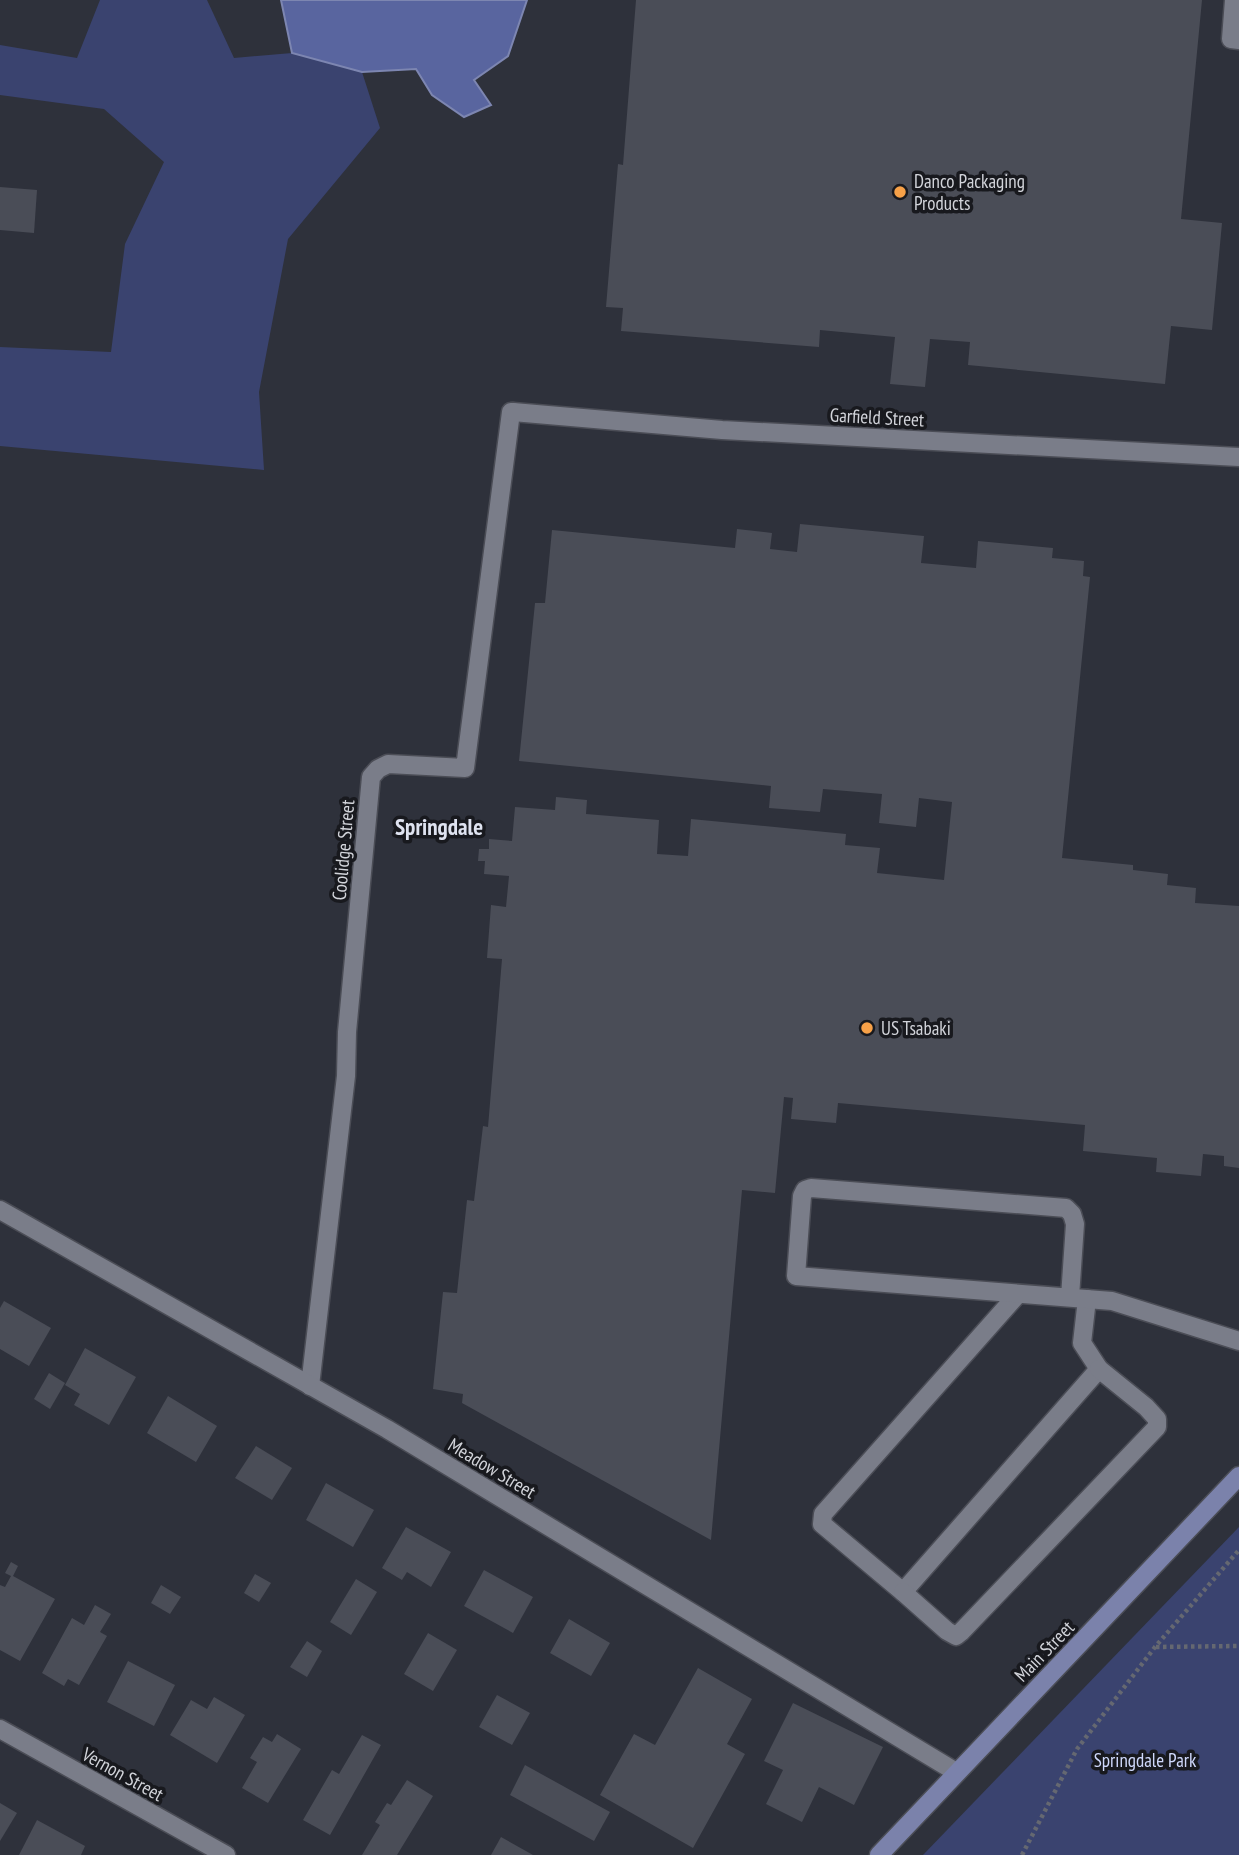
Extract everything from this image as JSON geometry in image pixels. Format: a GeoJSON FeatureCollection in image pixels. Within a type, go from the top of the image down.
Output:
{"type":"FeatureCollection","features":[{"type":"Feature","properties":{"kind":"main road","name":"Main Street"},"geometry":{"type":"LineString","coordinates":[[879,1855],[1239,1476]]}},
{"type":"Feature","properties":{"kind":"street"},"geometry":{"type":"LineString","coordinates":[[1234,0],[1235,40]]}},
{"type":"Feature","properties":{"kind":"street","name":"Garfield Street"},"geometry":{"type":"LineString","coordinates":[[513,412],[722,430],[1239,457]]}},
{"type":"Feature","properties":{"kind":"street","name":"Coolidge Street"},"geometry":{"type":"LineString","coordinates":[[310,1386],[346,1076],[347,1032],[371,777],[378,769],[388,764],[466,768],[513,412]]}},
{"type":"Feature","properties":{"kind":"street"},"geometry":{"type":"LineString","coordinates":[[1018,1294],[822,1514],[822,1524],[956,1636],[1157,1427],[1157,1419],[1098,1369],[1082,1343],[1078,1298],[1075,1224],[1072,1214],[1066,1208],[811,1188],[805,1190],[802,1196],[796,1276],[1018,1294],[1078,1298],[1112,1301],[1239,1341]]}},
{"type":"Feature","properties":{"kind":"street","name":"Meadow Street"},"geometry":{"type":"LineString","coordinates":[[0,1210],[399,1436],[956,1772]]}},
{"type":"Feature","properties":{"kind":"street"},"geometry":{"type":"LineString","coordinates":[[903,1592],[1098,1369]]}},
{"type":"Feature","properties":{"kind":"street","name":"Vernon Street"},"geometry":{"type":"LineString","coordinates":[[0,1730],[226,1855]]}},
{"type":"Feature","properties":{"kind":"path"},"geometry":{"type":"LineString","coordinates":[[1022,1855],[1077,1749],[1155,1647],[1239,1550]]}},
{"type":"Feature","properties":{"kind":"path"},"geometry":{"type":"LineString","coordinates":[[1155,1647],[1239,1646]]}},
{"type":"Feature","properties":{"kind":"green space"},"geometry":{"type":"Polygon","coordinates":[[[100,0],[207,0],[234,58],[292,53],[362,72],[380,128],[288,239],[259,392],[264,470],[0,446],[0,347],[111,352],[125,244],[164,162],[104,109],[0,95],[0,45],[77,58],[100,0]]]}},
{"type":"Feature","properties":{"kind":"green space","name":"Springdale Park"},"geometry":{"type":"Polygon","coordinates":[[[1239,1527],[1239,1855],[923,1855],[1239,1527]]]}},
{"type":"Feature","properties":{"kind":"shaded area"},"geometry":{"type":"Polygon","coordinates":[[[281,0],[527,0],[508,56],[474,80],[491,105],[464,117],[432,95],[416,69],[362,72],[292,53],[281,0]]]}},
{"type":"Feature","properties":{"kind":"building","name":"Danco Packaging Products"},"geometry":{"type":"Polygon","coordinates":[[[636,0],[1202,0],[1181,219],[1222,223],[1212,330],[1171,326],[1165,384],[968,365],[970,342],[930,339],[925,387],[890,384],[895,337],[820,330],[819,347],[621,331],[623,308],[606,307],[618,164],[623,165],[636,0]]]}},
{"type":"Feature","properties":{"kind":"building"},"geometry":{"type":"Polygon","coordinates":[[[0,187],[37,190],[34,233],[0,230],[0,187]]]}},
{"type":"Feature","properties":{"kind":"building","name":"US Tsabaki"},"geometry":{"type":"Polygon","coordinates":[[[800,524],[924,536],[921,563],[976,568],[978,541],[1053,548],[1052,558],[1084,561],[1083,576],[1090,577],[1062,858],[1133,865],[1133,870],[1168,874],[1167,885],[1196,888],[1195,903],[1239,906],[1239,1168],[1224,1166],[1224,1156],[1203,1154],[1201,1176],[1156,1172],[1157,1158],[1083,1151],[1085,1125],[838,1103],[836,1123],[791,1119],[793,1098],[784,1097],[775,1193],[742,1190],[711,1540],[462,1403],[463,1394],[433,1389],[443,1292],[457,1293],[467,1200],[474,1201],[483,1126],[488,1127],[502,959],[487,958],[491,905],[506,907],[509,876],[484,874],[485,861],[478,861],[479,849],[489,849],[489,839],[512,841],[515,807],[555,810],[556,797],[587,800],[586,814],[659,820],[657,854],[688,856],[691,819],[846,834],[845,845],[880,848],[877,873],[944,880],[952,802],[919,798],[916,827],[879,823],[882,794],[823,789],[820,812],[769,808],[771,786],[519,761],[535,603],[545,603],[552,530],[735,548],[737,529],[772,533],[770,549],[797,552],[800,524]]]}},
{"type":"Feature","properties":{"kind":"building"},"geometry":{"type":"Polygon","coordinates":[[[4,1301],[51,1328],[29,1366],[0,1349],[0,1308],[4,1301]]]}},
{"type":"Feature","properties":{"kind":"building"},"geometry":{"type":"Polygon","coordinates":[[[85,1348],[136,1377],[109,1425],[74,1405],[80,1394],[65,1385],[85,1348]]]}},
{"type":"Feature","properties":{"kind":"building"},"geometry":{"type":"Polygon","coordinates":[[[49,1373],[65,1383],[50,1409],[34,1399],[49,1373]]]}},
{"type":"Feature","properties":{"kind":"building"},"geometry":{"type":"Polygon","coordinates":[[[168,1396],[217,1426],[196,1462],[147,1433],[168,1396]]]}},
{"type":"Feature","properties":{"kind":"building"},"geometry":{"type":"Polygon","coordinates":[[[256,1446],[292,1468],[272,1500],[235,1478],[256,1446]]]}},
{"type":"Feature","properties":{"kind":"building"},"geometry":{"type":"Polygon","coordinates":[[[326,1483],[374,1510],[353,1547],[306,1520],[326,1483]]]}},
{"type":"Feature","properties":{"kind":"building"},"geometry":{"type":"Polygon","coordinates":[[[406,1527],[451,1552],[431,1587],[407,1572],[402,1580],[382,1568],[406,1527]]]}},
{"type":"Feature","properties":{"kind":"building"},"geometry":{"type":"Polygon","coordinates":[[[11,1562],[18,1566],[13,1576],[55,1599],[20,1661],[0,1650],[0,1585],[5,1587],[11,1576],[5,1573],[11,1562]]]}},
{"type":"Feature","properties":{"kind":"building"},"geometry":{"type":"Polygon","coordinates":[[[484,1570],[533,1597],[513,1633],[464,1606],[484,1570]]]}},
{"type":"Feature","properties":{"kind":"building"},"geometry":{"type":"Polygon","coordinates":[[[255,1574],[271,1583],[259,1602],[244,1593],[255,1574]]]}},
{"type":"Feature","properties":{"kind":"building"},"geometry":{"type":"Polygon","coordinates":[[[356,1579],[377,1592],[351,1635],[330,1622],[356,1579]]]}},
{"type":"Feature","properties":{"kind":"building"},"geometry":{"type":"Polygon","coordinates":[[[161,1585],[181,1597],[170,1614],[151,1603],[161,1585]]]}},
{"type":"Feature","properties":{"kind":"building"},"geometry":{"type":"Polygon","coordinates":[[[95,1605],[111,1614],[100,1632],[107,1636],[79,1685],[68,1679],[64,1686],[42,1673],[72,1618],[84,1625],[95,1605]]]}},
{"type":"Feature","properties":{"kind":"building"},"geometry":{"type":"Polygon","coordinates":[[[569,1619],[610,1643],[591,1676],[550,1653],[569,1619]]]}},
{"type":"Feature","properties":{"kind":"building"},"geometry":{"type":"Polygon","coordinates":[[[428,1633],[457,1650],[433,1691],[404,1674],[428,1633]]]}},
{"type":"Feature","properties":{"kind":"building"},"geometry":{"type":"Polygon","coordinates":[[[307,1641],[322,1651],[307,1677],[290,1667],[307,1641]]]}},
{"type":"Feature","properties":{"kind":"building"},"geometry":{"type":"Polygon","coordinates":[[[128,1661],[175,1685],[154,1726],[107,1702],[128,1661]]]}},
{"type":"Feature","properties":{"kind":"building"},"geometry":{"type":"Polygon","coordinates":[[[698,1668],[752,1699],[727,1744],[745,1754],[693,1848],[600,1795],[634,1734],[655,1745],[698,1668]]]}},
{"type":"Feature","properties":{"kind":"building"},"geometry":{"type":"Polygon","coordinates":[[[497,1695],[530,1713],[512,1745],[479,1727],[497,1695]]]}},
{"type":"Feature","properties":{"kind":"building"},"geometry":{"type":"Polygon","coordinates":[[[214,1697],[245,1715],[217,1763],[170,1735],[191,1700],[207,1709],[214,1697]]]}},
{"type":"Feature","properties":{"kind":"building"},"geometry":{"type":"Polygon","coordinates":[[[793,1703],[883,1747],[854,1805],[819,1787],[802,1822],[766,1804],[783,1770],[764,1761],[793,1703]]]}},
{"type":"Feature","properties":{"kind":"building"},"geometry":{"type":"Polygon","coordinates":[[[277,1734],[301,1749],[268,1803],[242,1788],[257,1762],[250,1758],[263,1737],[272,1742],[277,1734]]]}},
{"type":"Feature","properties":{"kind":"building"},"geometry":{"type":"Polygon","coordinates":[[[362,1735],[381,1745],[330,1835],[303,1820],[332,1770],[339,1774],[362,1735]]]}},
{"type":"Feature","properties":{"kind":"building"},"geometry":{"type":"Polygon","coordinates":[[[525,1765],[610,1812],[594,1841],[510,1795],[525,1765]]]}},
{"type":"Feature","properties":{"kind":"building"},"geometry":{"type":"Polygon","coordinates":[[[407,1780],[433,1796],[397,1855],[362,1855],[380,1825],[375,1822],[387,1803],[391,1805],[407,1780]]]}},
{"type":"Feature","properties":{"kind":"building"},"geometry":{"type":"Polygon","coordinates":[[[0,1803],[17,1813],[0,1841],[0,1803]]]}},
{"type":"Feature","properties":{"kind":"building"},"geometry":{"type":"Polygon","coordinates":[[[37,1820],[85,1846],[81,1855],[19,1855],[37,1820]]]}},
{"type":"Feature","properties":{"kind":"building"},"geometry":{"type":"Polygon","coordinates":[[[501,1837],[533,1855],[491,1855],[501,1837]]]}},
{"type":"Feature","properties":{"kind":"place","name":"Danco Packaging Products"},"geometry":{"type":"Point","coordinates":[900,192]}},
{"type":"Feature","properties":{"kind":"place","name":"US Tsabaki"},"geometry":{"type":"Point","coordinates":[867,1028]}},
{"type":"Feature","properties":{"kind":"district","name":"Springdale"},"geometry":{"type":"Point","coordinates":[439,827]}}]}
